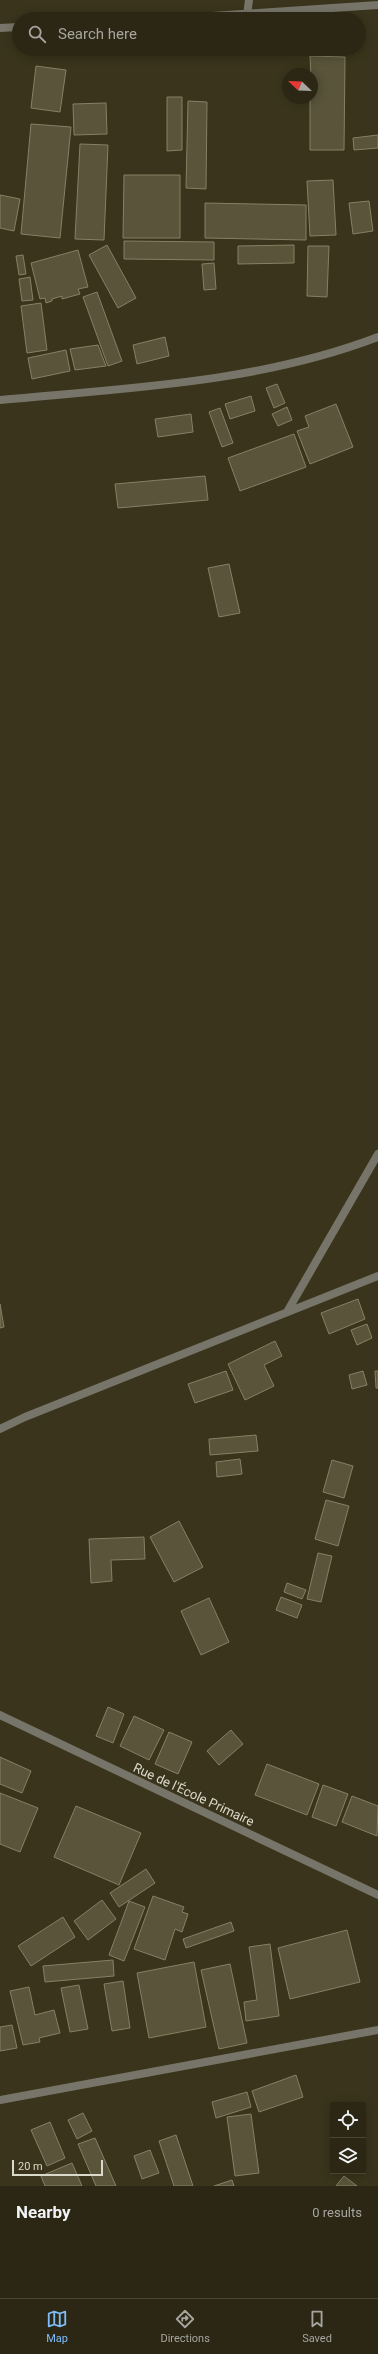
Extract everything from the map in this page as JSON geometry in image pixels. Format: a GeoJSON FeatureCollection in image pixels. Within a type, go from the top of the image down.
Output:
{"type":"FeatureCollection","features":[{"type":"Feature","properties":{"kind":"street"},"geometry":{"type":"LineString","coordinates":[[247,12],[249,0]]}},
{"type":"Feature","properties":{"kind":"street"},"geometry":{"type":"LineString","coordinates":[[286,12],[378,5]]}},
{"type":"Feature","properties":{"kind":"street"},"geometry":{"type":"LineString","coordinates":[[0,28],[12,27]]}},
{"type":"Feature","properties":{"kind":"street"},"geometry":{"type":"LineString","coordinates":[[0,400],[186,383],[234,375],[339,352],[378,337]]}},
{"type":"Feature","properties":{"kind":"street"},"geometry":{"type":"LineString","coordinates":[[287,1312],[378,1154]]}},
{"type":"Feature","properties":{"kind":"street"},"geometry":{"type":"LineString","coordinates":[[0,1429],[25,1416],[378,1276]]}},
{"type":"Feature","properties":{"kind":"street","name":"Rue de l'École Primaire"},"geometry":{"type":"LineString","coordinates":[[0,1715],[378,1895]]}},
{"type":"Feature","properties":{"kind":"street"},"geometry":{"type":"LineString","coordinates":[[0,2100],[378,2030]]}},
{"type":"Feature","properties":{"kind":"building"},"geometry":{"type":"Polygon","coordinates":[[[310,56],[345,57],[344,150],[310,150],[310,104],[318,104],[318,68],[311,68],[310,56]]]}},
{"type":"Feature","properties":{"kind":"building"},"geometry":{"type":"Polygon","coordinates":[[[36,66],[66,70],[60,112],[31,108],[36,66]]]}},
{"type":"Feature","properties":{"kind":"building"},"geometry":{"type":"Polygon","coordinates":[[[167,97],[182,97],[182,150],[167,151],[167,97]]]}},
{"type":"Feature","properties":{"kind":"building"},"geometry":{"type":"Polygon","coordinates":[[[188,101],[207,102],[206,189],[186,188],[188,101]]]}},
{"type":"Feature","properties":{"kind":"building"},"geometry":{"type":"Polygon","coordinates":[[[106,103],[107,134],[74,135],[73,104],[106,103]]]}},
{"type":"Feature","properties":{"kind":"building"},"geometry":{"type":"Polygon","coordinates":[[[31,124],[71,127],[60,238],[21,234],[31,124]]]}},
{"type":"Feature","properties":{"kind":"building"},"geometry":{"type":"Polygon","coordinates":[[[378,135],[378,148],[354,150],[353,138],[378,135]]]}},
{"type":"Feature","properties":{"kind":"building"},"geometry":{"type":"Polygon","coordinates":[[[80,144],[108,145],[104,240],[75,239],[80,144]]]}},
{"type":"Feature","properties":{"kind":"building"},"geometry":{"type":"Polygon","coordinates":[[[124,175],[180,175],[180,238],[123,238],[124,175]]]}},
{"type":"Feature","properties":{"kind":"building"},"geometry":{"type":"Polygon","coordinates":[[[333,180],[336,235],[310,236],[307,181],[333,180]]]}},
{"type":"Feature","properties":{"kind":"building"},"geometry":{"type":"Polygon","coordinates":[[[0,195],[20,199],[14,231],[0,228],[0,195]]]}},
{"type":"Feature","properties":{"kind":"building"},"geometry":{"type":"Polygon","coordinates":[[[369,201],[373,231],[353,234],[349,203],[369,201]]]}},
{"type":"Feature","properties":{"kind":"building"},"geometry":{"type":"Polygon","coordinates":[[[205,203],[306,205],[306,240],[205,238],[205,203]]]}},
{"type":"Feature","properties":{"kind":"building"},"geometry":{"type":"Polygon","coordinates":[[[124,241],[214,242],[214,260],[124,259],[124,241]]]}},
{"type":"Feature","properties":{"kind":"building"},"geometry":{"type":"Polygon","coordinates":[[[107,245],[136,298],[118,308],[89,255],[107,245]]]}},
{"type":"Feature","properties":{"kind":"building"},"geometry":{"type":"Polygon","coordinates":[[[294,245],[294,263],[238,264],[238,246],[294,245]]]}},
{"type":"Feature","properties":{"kind":"building"},"geometry":{"type":"Polygon","coordinates":[[[308,246],[329,246],[327,297],[307,296],[308,246]]]}},
{"type":"Feature","properties":{"kind":"building"},"geometry":{"type":"Polygon","coordinates":[[[78,250],[88,287],[78,289],[80,294],[62,299],[62,296],[52,299],[52,301],[46,303],[45,298],[40,299],[31,263],[78,250]]]}},
{"type":"Feature","properties":{"kind":"building"},"geometry":{"type":"Polygon","coordinates":[[[23,255],[26,274],[19,275],[16,256],[23,255]]]}},
{"type":"Feature","properties":{"kind":"building"},"geometry":{"type":"Polygon","coordinates":[[[214,263],[216,289],[204,290],[202,264],[214,263]]]}},
{"type":"Feature","properties":{"kind":"building"},"geometry":{"type":"Polygon","coordinates":[[[30,277],[33,300],[22,301],[19,279],[30,277]]]}},
{"type":"Feature","properties":{"kind":"building"},"geometry":{"type":"Polygon","coordinates":[[[97,292],[122,361],[108,366],[83,297],[97,292]]]}},
{"type":"Feature","properties":{"kind":"building"},"geometry":{"type":"Polygon","coordinates":[[[41,303],[47,350],[27,353],[21,306],[41,303]]]}},
{"type":"Feature","properties":{"kind":"building"},"geometry":{"type":"Polygon","coordinates":[[[165,337],[169,356],[137,364],[133,345],[165,337]]]}},
{"type":"Feature","properties":{"kind":"building"},"geometry":{"type":"Polygon","coordinates":[[[98,345],[106,366],[75,370],[70,349],[98,345]]]}},
{"type":"Feature","properties":{"kind":"building"},"geometry":{"type":"Polygon","coordinates":[[[66,350],[70,371],[32,379],[28,358],[66,350]]]}},
{"type":"Feature","properties":{"kind":"building"},"geometry":{"type":"Polygon","coordinates":[[[277,384],[285,403],[274,408],[266,388],[277,384]]]}},
{"type":"Feature","properties":{"kind":"building"},"geometry":{"type":"Polygon","coordinates":[[[251,396],[255,411],[230,419],[225,404],[251,396]]]}},
{"type":"Feature","properties":{"kind":"building"},"geometry":{"type":"Polygon","coordinates":[[[336,404],[353,447],[310,464],[297,431],[309,427],[305,416],[336,404]]]}},
{"type":"Feature","properties":{"kind":"building"},"geometry":{"type":"Polygon","coordinates":[[[287,407],[292,420],[278,426],[272,414],[287,407]]]}},
{"type":"Feature","properties":{"kind":"building"},"geometry":{"type":"Polygon","coordinates":[[[220,408],[233,443],[222,447],[209,412],[220,408]]]}},
{"type":"Feature","properties":{"kind":"building"},"geometry":{"type":"Polygon","coordinates":[[[191,414],[193,432],[158,437],[155,419],[191,414]]]}},
{"type":"Feature","properties":{"kind":"building"},"geometry":{"type":"Polygon","coordinates":[[[294,434],[306,467],[240,491],[228,458],[294,434]]]}},
{"type":"Feature","properties":{"kind":"building"},"geometry":{"type":"Polygon","coordinates":[[[205,476],[208,500],[118,508],[115,484],[205,476]]]}},
{"type":"Feature","properties":{"kind":"building"},"geometry":{"type":"Polygon","coordinates":[[[229,564],[240,613],[219,617],[208,568],[229,564]]]}},
{"type":"Feature","properties":{"kind":"building"},"geometry":{"type":"Polygon","coordinates":[[[358,1299],[365,1319],[329,1334],[321,1313],[358,1299]]]}},
{"type":"Feature","properties":{"kind":"building"},"geometry":{"type":"Polygon","coordinates":[[[0,1304],[4,1327],[0,1328],[0,1304]]]}},
{"type":"Feature","properties":{"kind":"building"},"geometry":{"type":"Polygon","coordinates":[[[367,1324],[372,1338],[357,1345],[351,1330],[367,1324]]]}},
{"type":"Feature","properties":{"kind":"building"},"geometry":{"type":"Polygon","coordinates":[[[275,1341],[282,1356],[264,1365],[274,1386],[245,1400],[228,1364],[275,1341]]]}},
{"type":"Feature","properties":{"kind":"building"},"geometry":{"type":"Polygon","coordinates":[[[226,1371],[233,1390],[195,1403],[188,1384],[226,1371]]]}},
{"type":"Feature","properties":{"kind":"building"},"geometry":{"type":"Polygon","coordinates":[[[363,1371],[367,1385],[352,1389],[349,1375],[363,1371]]]}},
{"type":"Feature","properties":{"kind":"building"},"geometry":{"type":"Polygon","coordinates":[[[375,1371],[378,1371],[378,1388],[376,1388],[375,1371]]]}},
{"type":"Feature","properties":{"kind":"building"},"geometry":{"type":"Polygon","coordinates":[[[256,1435],[258,1451],[210,1455],[209,1439],[256,1435]]]}},
{"type":"Feature","properties":{"kind":"building"},"geometry":{"type":"Polygon","coordinates":[[[240,1459],[242,1474],[217,1477],[216,1462],[240,1459]]]}},
{"type":"Feature","properties":{"kind":"building"},"geometry":{"type":"Polygon","coordinates":[[[332,1460],[353,1466],[344,1498],[323,1492],[332,1460]]]}},
{"type":"Feature","properties":{"kind":"building"},"geometry":{"type":"Polygon","coordinates":[[[326,1500],[349,1506],[338,1546],[315,1539],[326,1500]]]}},
{"type":"Feature","properties":{"kind":"building"},"geometry":{"type":"Polygon","coordinates":[[[179,1521],[203,1567],[174,1582],[150,1537],[179,1521]]]}},
{"type":"Feature","properties":{"kind":"building"},"geometry":{"type":"Polygon","coordinates":[[[144,1537],[145,1559],[111,1560],[112,1581],[91,1583],[89,1539],[144,1537]]]}},
{"type":"Feature","properties":{"kind":"building"},"geometry":{"type":"Polygon","coordinates":[[[318,1553],[332,1556],[321,1602],[307,1599],[318,1553]]]}},
{"type":"Feature","properties":{"kind":"building"},"geometry":{"type":"Polygon","coordinates":[[[287,1583],[306,1590],[302,1599],[284,1592],[287,1583]]]}},
{"type":"Feature","properties":{"kind":"building"},"geometry":{"type":"Polygon","coordinates":[[[281,1597],[302,1605],[297,1618],[276,1610],[281,1597]]]}},
{"type":"Feature","properties":{"kind":"building"},"geometry":{"type":"Polygon","coordinates":[[[209,1598],[229,1642],[201,1655],[181,1611],[209,1598]]]}},
{"type":"Feature","properties":{"kind":"building"},"geometry":{"type":"Polygon","coordinates":[[[108,1707],[124,1714],[113,1743],[96,1736],[108,1707]]]}},
{"type":"Feature","properties":{"kind":"building"},"geometry":{"type":"Polygon","coordinates":[[[134,1716],[164,1730],[149,1760],[120,1746],[134,1716]]]}},
{"type":"Feature","properties":{"kind":"building"},"geometry":{"type":"Polygon","coordinates":[[[231,1730],[243,1744],[219,1765],[207,1751],[231,1730]]]}},
{"type":"Feature","properties":{"kind":"building"},"geometry":{"type":"Polygon","coordinates":[[[169,1732],[192,1742],[178,1774],[155,1764],[169,1732]]]}},
{"type":"Feature","properties":{"kind":"building"},"geometry":{"type":"Polygon","coordinates":[[[0,1757],[31,1771],[22,1793],[0,1784],[0,1757]]]}},
{"type":"Feature","properties":{"kind":"building"},"geometry":{"type":"Polygon","coordinates":[[[267,1764],[319,1784],[307,1815],[255,1795],[267,1764]]]}},
{"type":"Feature","properties":{"kind":"building"},"geometry":{"type":"Polygon","coordinates":[[[323,1785],[348,1794],[336,1826],[312,1817],[323,1785]]]}},
{"type":"Feature","properties":{"kind":"building"},"geometry":{"type":"Polygon","coordinates":[[[0,1793],[38,1808],[20,1852],[0,1844],[0,1793]]]}},
{"type":"Feature","properties":{"kind":"building"},"geometry":{"type":"Polygon","coordinates":[[[352,1796],[378,1806],[377,1836],[342,1822],[352,1796]]]}},
{"type":"Feature","properties":{"kind":"building"},"geometry":{"type":"Polygon","coordinates":[[[76,1806],[141,1833],[119,1885],[54,1857],[76,1806]]]}},
{"type":"Feature","properties":{"kind":"building"},"geometry":{"type":"Polygon","coordinates":[[[146,1869],[155,1883],[119,1907],[110,1893],[146,1869]]]}},
{"type":"Feature","properties":{"kind":"building"},"geometry":{"type":"Polygon","coordinates":[[[153,1896],[184,1907],[182,1912],[188,1914],[182,1932],[175,1929],[165,1960],[134,1949],[153,1896]]]}},
{"type":"Feature","properties":{"kind":"building"},"geometry":{"type":"Polygon","coordinates":[[[102,1900],[116,1919],[88,1940],[74,1921],[102,1900]]]}},
{"type":"Feature","properties":{"kind":"building"},"geometry":{"type":"Polygon","coordinates":[[[129,1901],[145,1907],[124,1961],[109,1955],[129,1901]]]}},
{"type":"Feature","properties":{"kind":"building"},"geometry":{"type":"Polygon","coordinates":[[[63,1917],[75,1937],[31,1966],[18,1946],[63,1917]]]}},
{"type":"Feature","properties":{"kind":"building"},"geometry":{"type":"Polygon","coordinates":[[[231,1922],[234,1931],[186,1948],[183,1939],[231,1922]]]}},
{"type":"Feature","properties":{"kind":"building"},"geometry":{"type":"Polygon","coordinates":[[[347,1930],[360,1982],[290,1999],[278,1948],[347,1930]]]}},
{"type":"Feature","properties":{"kind":"building"},"geometry":{"type":"Polygon","coordinates":[[[270,1944],[279,2016],[246,2021],[244,2002],[257,2000],[249,1947],[270,1944]]]}},
{"type":"Feature","properties":{"kind":"building"},"geometry":{"type":"Polygon","coordinates":[[[113,1960],[114,1976],[45,1982],[43,1966],[113,1960]]]}},
{"type":"Feature","properties":{"kind":"building"},"geometry":{"type":"Polygon","coordinates":[[[194,1962],[206,2027],[149,2038],[137,1973],[194,1962]]]}},
{"type":"Feature","properties":{"kind":"building"},"geometry":{"type":"Polygon","coordinates":[[[230,1964],[247,2043],[219,2049],[201,1970],[230,1964]]]}},
{"type":"Feature","properties":{"kind":"building"},"geometry":{"type":"Polygon","coordinates":[[[123,1981],[130,2028],[112,2031],[104,1984],[123,1981]]]}},
{"type":"Feature","properties":{"kind":"building"},"geometry":{"type":"Polygon","coordinates":[[[79,1985],[88,2029],[70,2032],[61,1988],[79,1985]]]}},
{"type":"Feature","properties":{"kind":"building"},"geometry":{"type":"Polygon","coordinates":[[[29,1987],[35,2015],[54,2010],[60,2033],[39,2038],[40,2042],[23,2045],[10,1991],[29,1987]]]}},
{"type":"Feature","properties":{"kind":"building"},"geometry":{"type":"Polygon","coordinates":[[[12,2025],[17,2048],[0,2051],[0,2027],[12,2025]]]}},
{"type":"Feature","properties":{"kind":"building"},"geometry":{"type":"Polygon","coordinates":[[[296,2075],[303,2097],[259,2112],[252,2091],[296,2075]]]}},
{"type":"Feature","properties":{"kind":"building"},"geometry":{"type":"Polygon","coordinates":[[[247,2092],[251,2107],[216,2118],[212,2102],[247,2092]]]}},
{"type":"Feature","properties":{"kind":"building"},"geometry":{"type":"Polygon","coordinates":[[[83,2113],[92,2131],[77,2139],[68,2120],[83,2113]]]}},
{"type":"Feature","properties":{"kind":"building"},"geometry":{"type":"Polygon","coordinates":[[[251,2114],[259,2173],[235,2176],[227,2117],[251,2114]]]}},
{"type":"Feature","properties":{"kind":"building"},"geometry":{"type":"Polygon","coordinates":[[[50,2122],[65,2158],[47,2166],[31,2130],[50,2122]]]}},
{"type":"Feature","properties":{"kind":"building"},"geometry":{"type":"Polygon","coordinates":[[[176,2135],[193,2186],[174,2186],[159,2141],[176,2135]]]}},
{"type":"Feature","properties":{"kind":"building"},"geometry":{"type":"Polygon","coordinates":[[[95,2138],[116,2186],[96,2186],[78,2144],[95,2138]]]}},
{"type":"Feature","properties":{"kind":"building"},"geometry":{"type":"Polygon","coordinates":[[[150,2150],[159,2173],[142,2179],[134,2156],[150,2150]]]}},
{"type":"Feature","properties":{"kind":"building"},"geometry":{"type":"Polygon","coordinates":[[[72,2163],[82,2186],[45,2186],[41,2176],[72,2163]]]}},
{"type":"Feature","properties":{"kind":"building"},"geometry":{"type":"Polygon","coordinates":[[[344,2176],[357,2186],[336,2186],[344,2176]]]}},
{"type":"Feature","properties":{"kind":"building"},"geometry":{"type":"Polygon","coordinates":[[[232,2180],[234,2186],[214,2186],[232,2180]]]}}]}
